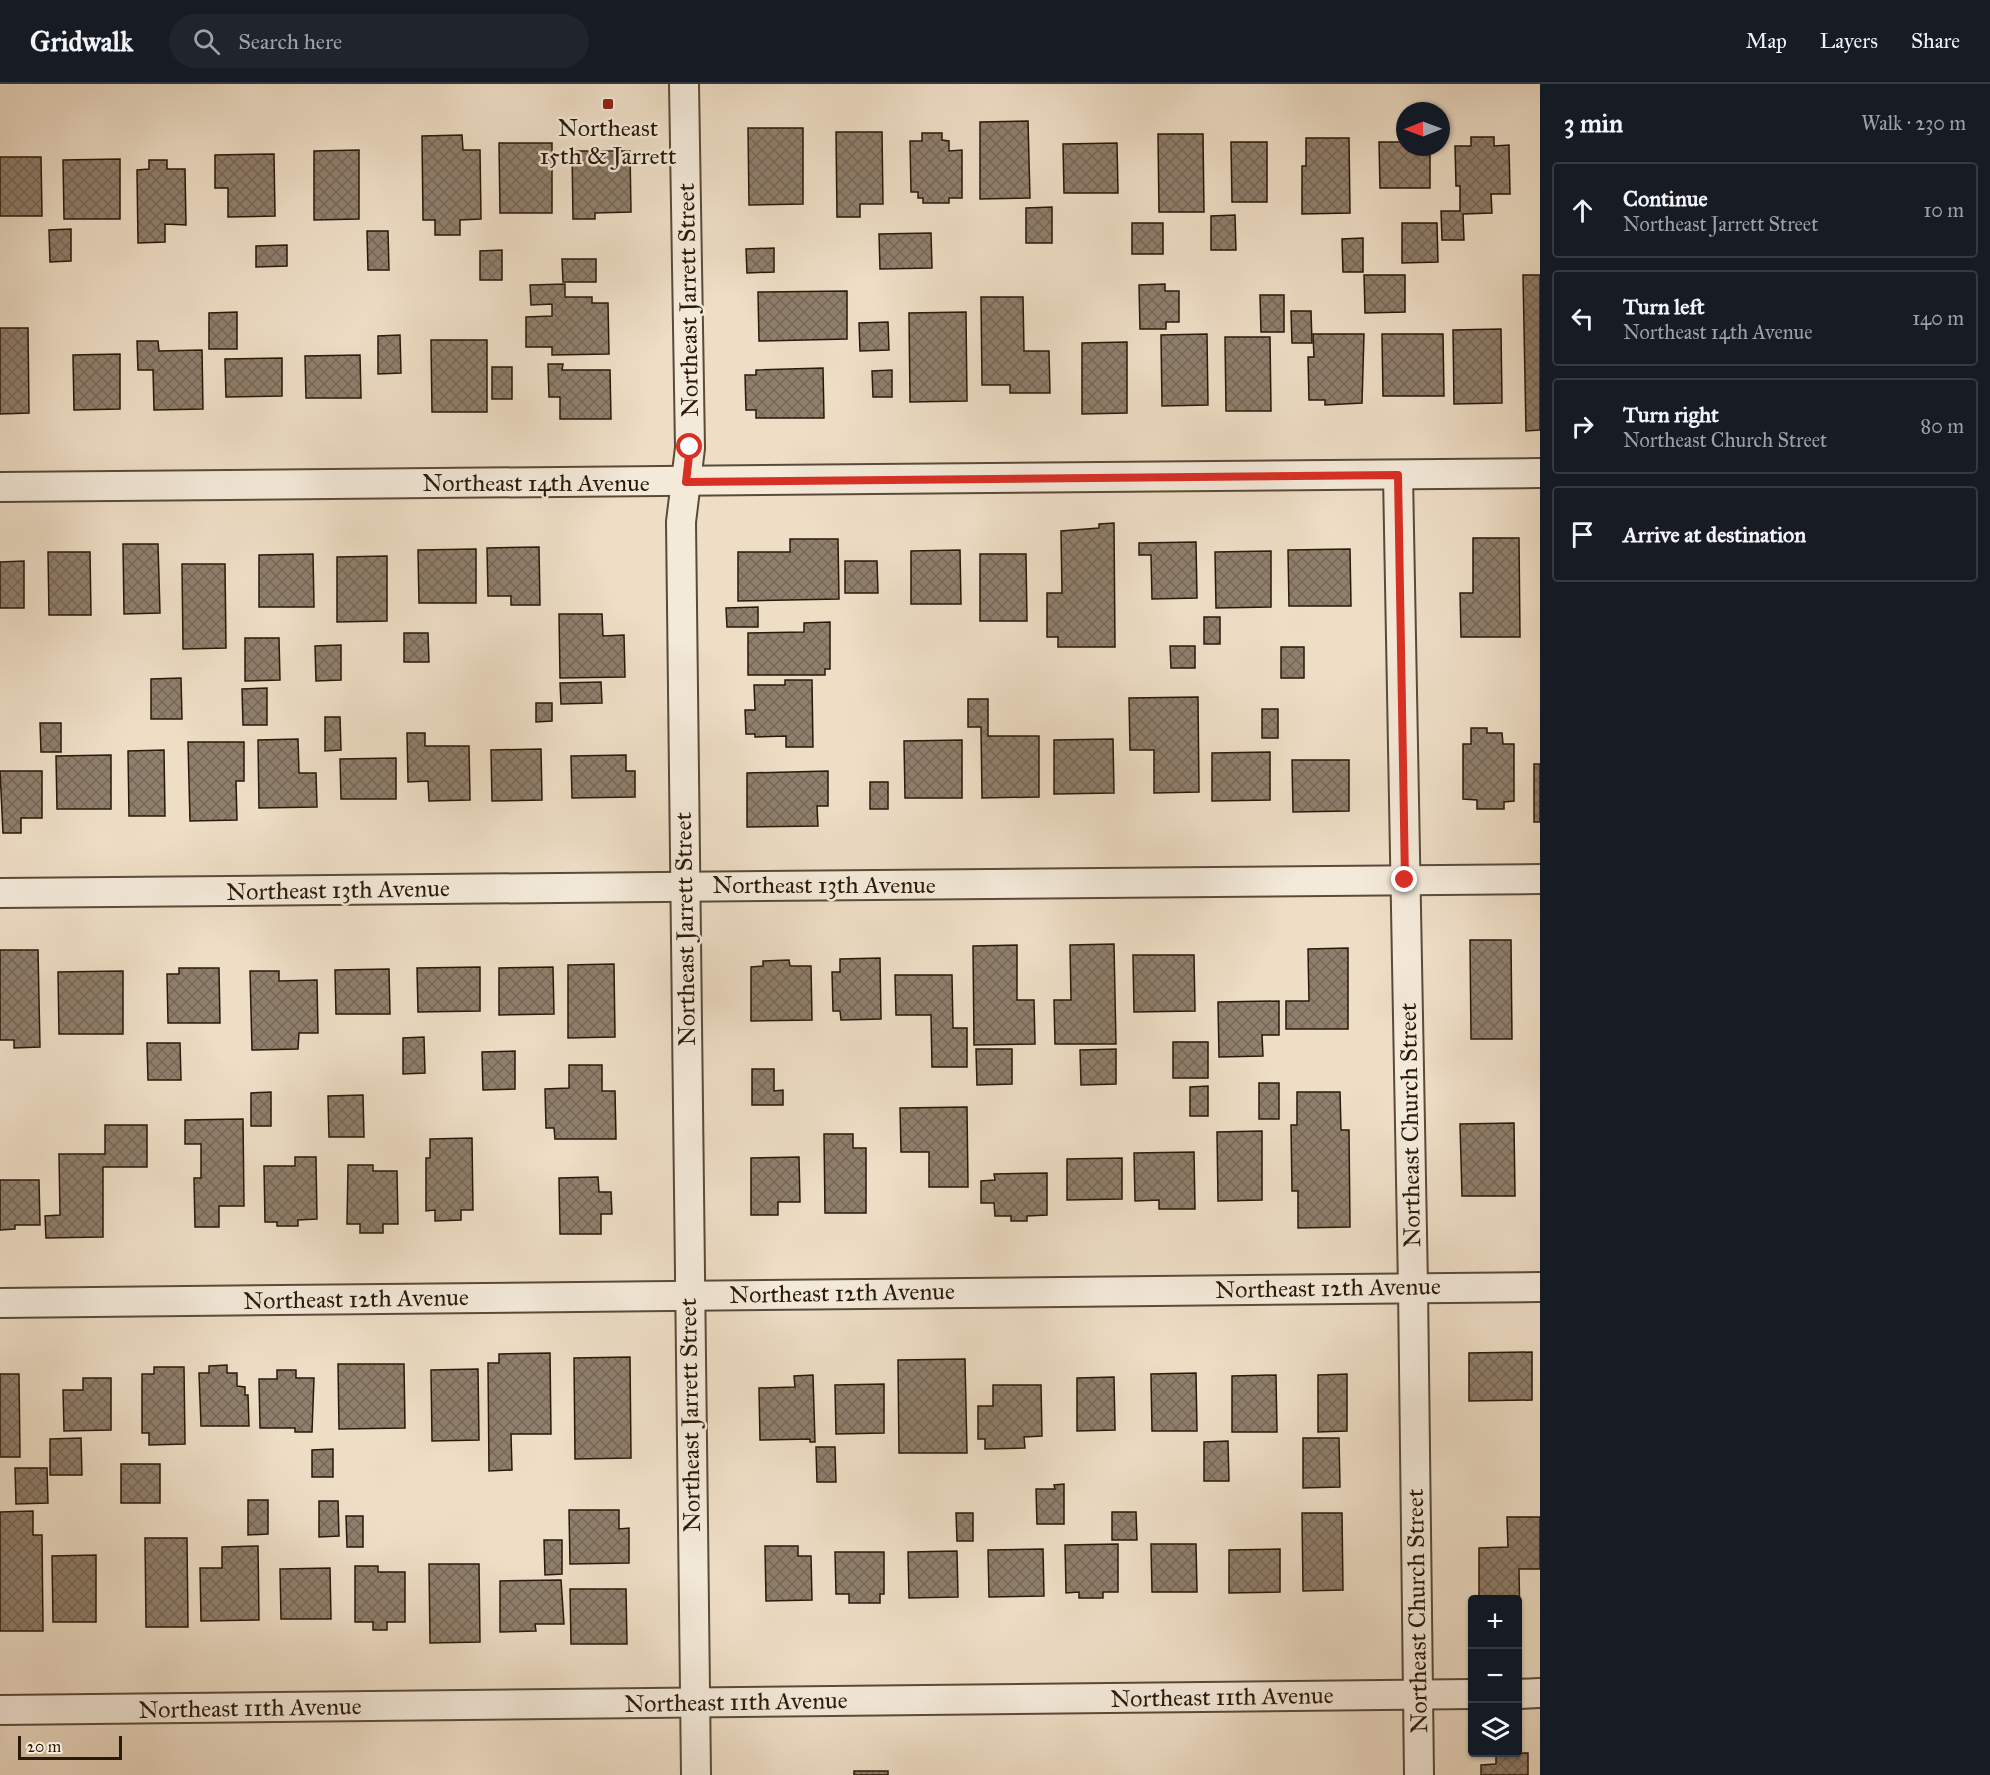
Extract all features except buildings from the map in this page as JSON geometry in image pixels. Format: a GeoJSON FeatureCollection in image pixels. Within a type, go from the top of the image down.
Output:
{"type":"FeatureCollection","features":[{"type":"Feature","properties":{"kind":"street","name":"Northeast Jarrett Street"},"geometry":{"type":"LineString","coordinates":[[684,84],[690,447],[681,522],[688,1295],[696,1775]]}},
{"type":"Feature","properties":{"kind":"street","name":"Northeast 14th Avenue"},"geometry":{"type":"LineString","coordinates":[[0,487],[1540,473]]}},
{"type":"Feature","properties":{"kind":"street","name":"Northeast Church Street"},"geometry":{"type":"LineString","coordinates":[[1398,475],[1413,1287],[1419,1775]]}},
{"type":"Feature","properties":{"kind":"street","name":"Northeast 13th Avenue"},"geometry":{"type":"LineString","coordinates":[[0,893],[1540,879]]}},
{"type":"Feature","properties":{"kind":"street","name":"Northeast 12th Avenue"},"geometry":{"type":"LineString","coordinates":[[0,1303],[1540,1287]]}},
{"type":"Feature","properties":{"kind":"street"},"geometry":{"type":"LineString","coordinates":[[1522,1694],[1540,1693]]}},
{"type":"Feature","properties":{"kind":"street","name":"Northeast 11th Avenue"},"geometry":{"type":"LineString","coordinates":[[0,1710],[1468,1694]]}},
{"type":"Feature","properties":{"kind":"place","name":"Northeast 15th & Jarrett"},"geometry":{"type":"Point","coordinates":[608,104]}},
{"type":"Feature","properties":{"kind":"route"},"geometry":{"type":"LineString","coordinates":[[690,447],[686,482],[1398,475],[1405,880]]}}]}
